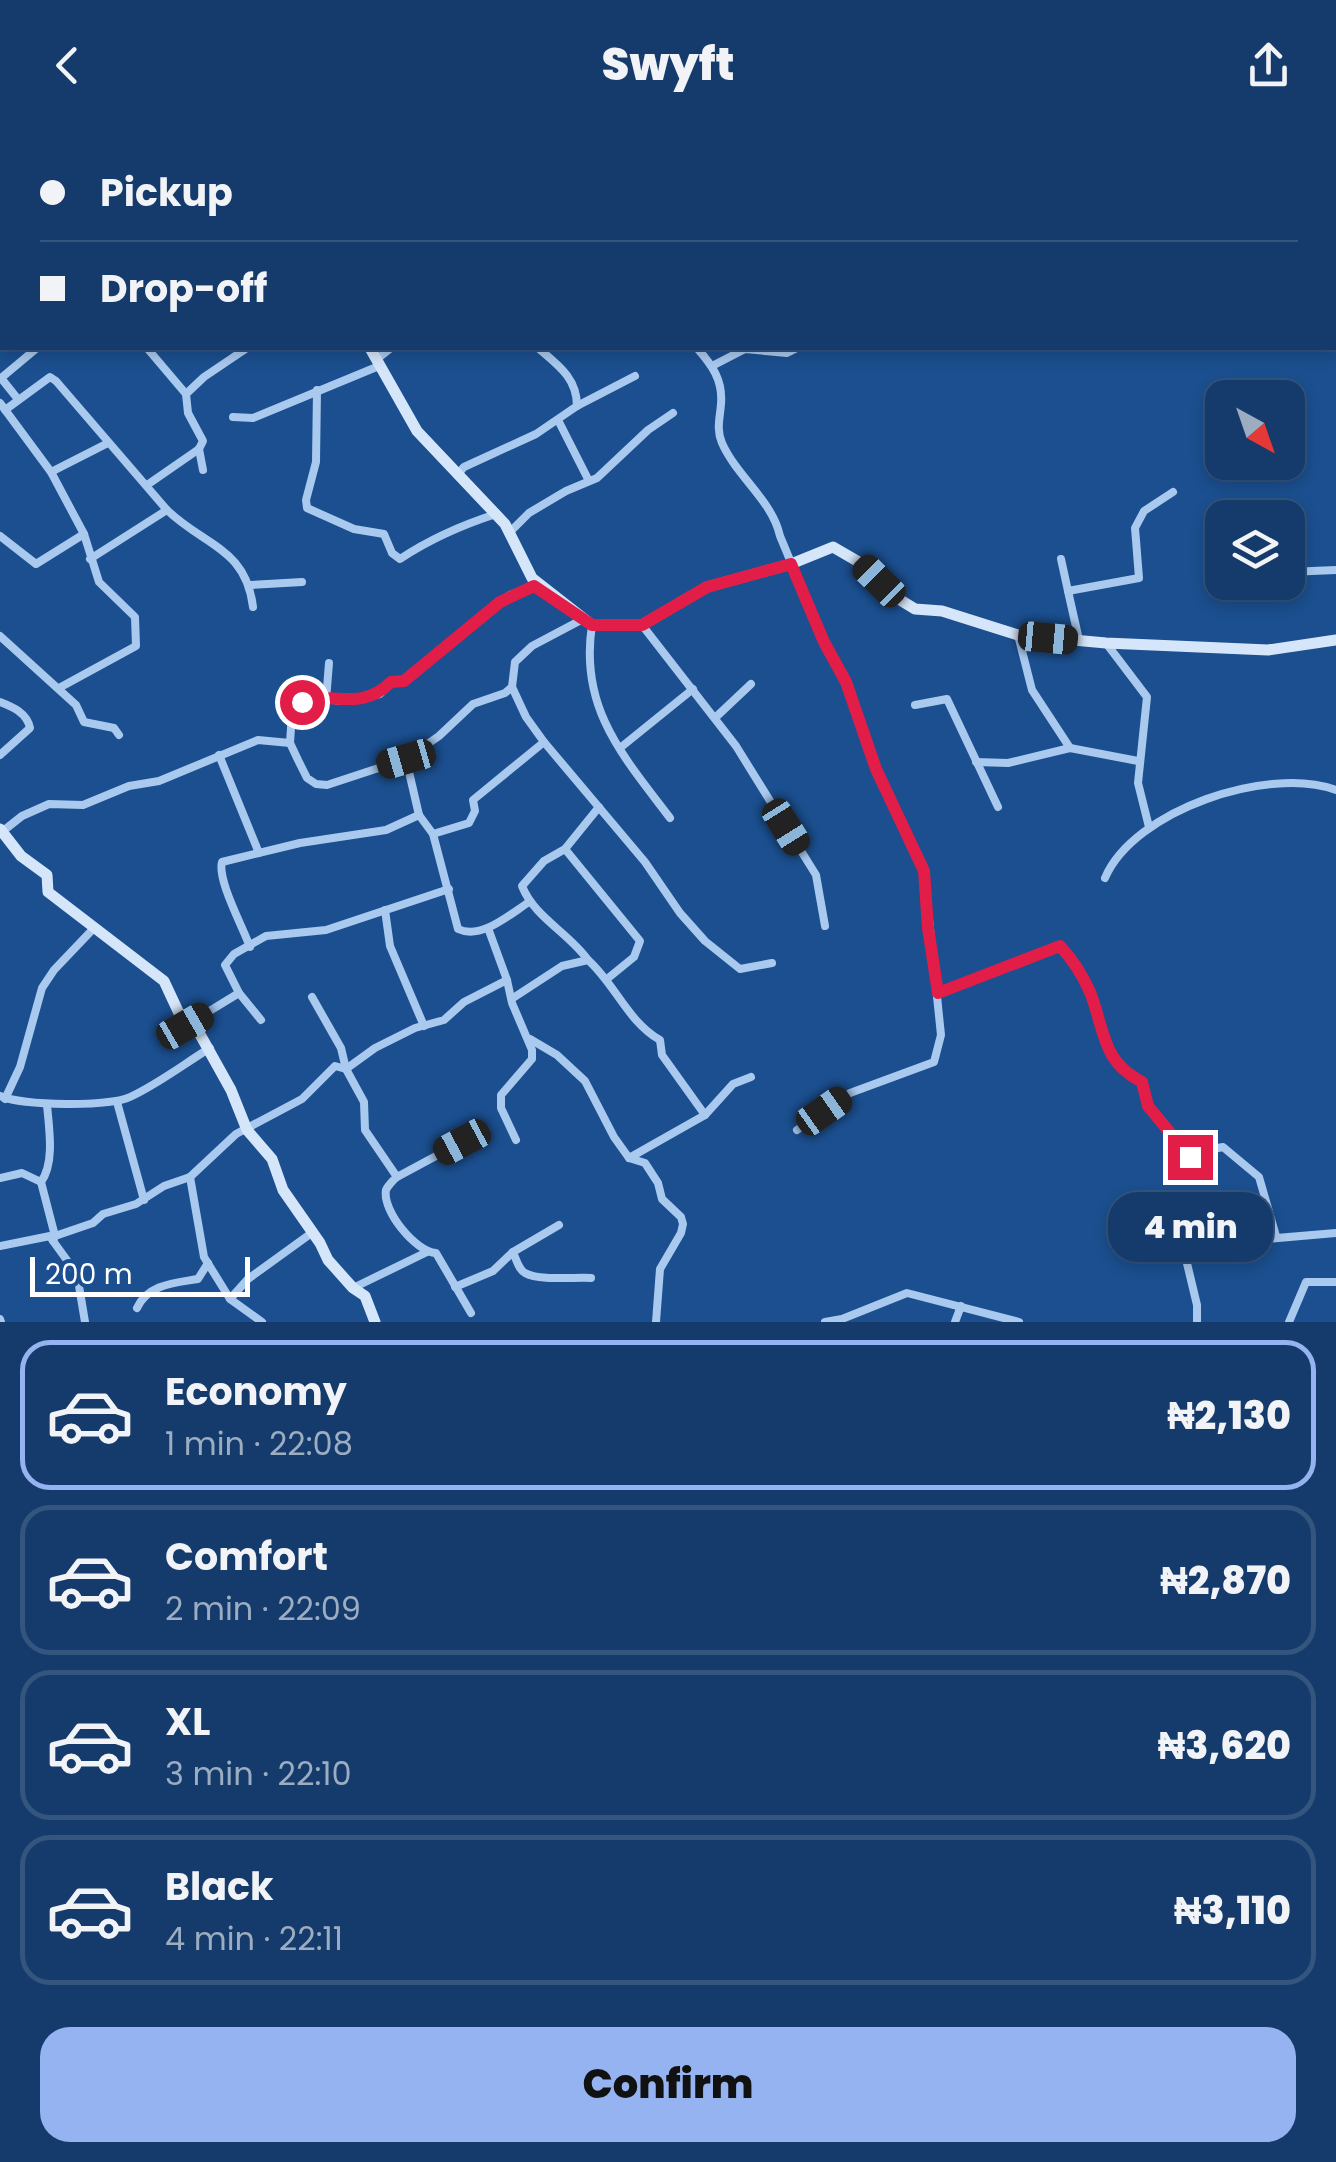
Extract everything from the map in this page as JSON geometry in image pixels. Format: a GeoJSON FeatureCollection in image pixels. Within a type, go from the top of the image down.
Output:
{"type":"FeatureCollection","features":[{"type":"Feature","properties":{"kind":"street"},"geometry":{"type":"LineString","coordinates":[[17,398],[0,379],[35,350]]}},
{"type":"Feature","properties":{"kind":"street"},"geometry":{"type":"LineString","coordinates":[[147,485],[199,449],[203,440],[188,412],[186,394],[149,350]]}},
{"type":"Feature","properties":{"kind":"street"},"geometry":{"type":"LineString","coordinates":[[186,394],[244,350]]}},
{"type":"Feature","properties":{"kind":"street"},"geometry":{"type":"LineString","coordinates":[[371,350],[417,432],[496,514],[539,586],[588,622]]}},
{"type":"Feature","properties":{"kind":"street"},"geometry":{"type":"LineString","coordinates":[[233,417],[253,418],[377,363],[389,350]]}},
{"type":"Feature","properties":{"kind":"street"},"geometry":{"type":"LineString","coordinates":[[540,350],[567,374],[577,393],[577,406]]}},
{"type":"Feature","properties":{"kind":"street"},"geometry":{"type":"LineString","coordinates":[[700,350],[721,385],[720,438],[776,520],[824,642],[846,682],[876,769],[924,871],[941,1035],[934,1062],[850,1093],[797,1130]]}},
{"type":"Feature","properties":{"kind":"street"},"geometry":{"type":"LineString","coordinates":[[712,366],[743,350]]}},
{"type":"Feature","properties":{"kind":"street"},"geometry":{"type":"LineString","coordinates":[[756,350],[793,350]]}},
{"type":"Feature","properties":{"kind":"street"},"geometry":{"type":"LineString","coordinates":[[457,476],[464,467],[635,376]]}},
{"type":"Feature","properties":{"kind":"street"},"geometry":{"type":"LineString","coordinates":[[60,688],[136,646],[135,617],[99,582],[84,534],[51,472],[2,407],[50,377],[167,510],[228,554],[250,584],[253,607]]}},
{"type":"Feature","properties":{"kind":"street"},"geometry":{"type":"LineString","coordinates":[[317,390],[316,462],[307,508],[354,529],[384,534],[400,559],[456,526],[496,514]]}},
{"type":"Feature","properties":{"kind":"street"},"geometry":{"type":"LineString","coordinates":[[510,532],[529,514],[589,482],[673,413]]}},
{"type":"Feature","properties":{"kind":"street"},"geometry":{"type":"LineString","coordinates":[[558,420],[589,482]]}},
{"type":"Feature","properties":{"kind":"street"},"geometry":{"type":"LineString","coordinates":[[51,472],[108,443]]}},
{"type":"Feature","properties":{"kind":"street"},"geometry":{"type":"LineString","coordinates":[[199,449],[203,470]]}},
{"type":"Feature","properties":{"kind":"street"},"geometry":{"type":"LineString","coordinates":[[1068,591],[1138,578],[1135,528],[1144,511],[1173,492]]}},
{"type":"Feature","properties":{"kind":"street"},"geometry":{"type":"LineString","coordinates":[[90,559],[167,510]]}},
{"type":"Feature","properties":{"kind":"street"},"geometry":{"type":"LineString","coordinates":[[0,536],[36,564],[84,534]]}},
{"type":"Feature","properties":{"kind":"street"},"geometry":{"type":"LineString","coordinates":[[772,963],[740,969],[705,941],[680,914],[645,862],[526,716],[512,686],[514,662],[520,654],[588,622],[642,625],[707,587],[791,564],[834,547],[864,565],[897,598],[915,609],[942,611],[1018,635],[1268,650],[1336,640]]}},
{"type":"Feature","properties":{"kind":"street"},"geometry":{"type":"LineString","coordinates":[[1061,560],[1079,640]]}},
{"type":"Feature","properties":{"kind":"street"},"geometry":{"type":"LineString","coordinates":[[1305,571],[1336,570]]}},
{"type":"Feature","properties":{"kind":"street"},"geometry":{"type":"LineString","coordinates":[[250,584],[302,582]]}},
{"type":"Feature","properties":{"kind":"street"},"geometry":{"type":"LineString","coordinates":[[512,686],[505,693],[472,704],[439,736],[406,759],[327,785],[307,778],[290,743],[292,712],[311,697],[341,701],[380,694],[391,682],[404,681],[512,594],[539,586]]}},
{"type":"Feature","properties":{"kind":"street"},"geometry":{"type":"LineString","coordinates":[[588,622],[597,704],[605,727],[670,818]]}},
{"type":"Feature","properties":{"kind":"street"},"geometry":{"type":"LineString","coordinates":[[642,625],[716,717],[816,875],[826,926]]}},
{"type":"Feature","properties":{"kind":"street"},"geometry":{"type":"LineString","coordinates":[[1018,635],[1032,690],[1070,748]]}},
{"type":"Feature","properties":{"kind":"street"},"geometry":{"type":"LineString","coordinates":[[0,636],[60,688],[76,705],[84,722],[114,728],[119,735]]}},
{"type":"Feature","properties":{"kind":"street"},"geometry":{"type":"LineString","coordinates":[[1106,643],[1147,697],[1138,783],[1149,828]]}},
{"type":"Feature","properties":{"kind":"street"},"geometry":{"type":"LineString","coordinates":[[326,700],[329,663]]}},
{"type":"Feature","properties":{"kind":"street"},"geometry":{"type":"LineString","coordinates":[[716,717],[751,684]]}},
{"type":"Feature","properties":{"kind":"street"},"geometry":{"type":"LineString","coordinates":[[620,748],[693,688]]}},
{"type":"Feature","properties":{"kind":"street"},"geometry":{"type":"LineString","coordinates":[[914,705],[946,699],[998,807]]}},
{"type":"Feature","properties":{"kind":"street"},"geometry":{"type":"LineString","coordinates":[[0,702],[17,709],[30,722],[30,728],[0,754]]}},
{"type":"Feature","properties":{"kind":"street"},"geometry":{"type":"LineString","coordinates":[[185,1026],[164,982],[48,892],[47,874],[21,856],[2,835],[22,816],[49,804],[83,805],[129,786],[159,782],[258,740],[290,743]]}},
{"type":"Feature","properties":{"kind":"street"},"geometry":{"type":"LineString","coordinates":[[433,834],[470,823],[474,800],[544,742]]}},
{"type":"Feature","properties":{"kind":"street"},"geometry":{"type":"LineString","coordinates":[[976,762],[1008,763],[1070,748],[1138,761]]}},
{"type":"Feature","properties":{"kind":"street"},"geometry":{"type":"LineString","coordinates":[[219,756],[259,853]]}},
{"type":"Feature","properties":{"kind":"street"},"geometry":{"type":"LineString","coordinates":[[406,759],[419,815],[433,834],[450,911],[458,929],[466,933],[488,928],[529,902]]}},
{"type":"Feature","properties":{"kind":"street"},"geometry":{"type":"LineString","coordinates":[[1105,878],[1120,852],[1149,828],[1232,788],[1315,782],[1336,790]]}},
{"type":"Feature","properties":{"kind":"street"},"geometry":{"type":"LineString","coordinates":[[599,807],[565,849],[544,861],[522,886],[529,902],[576,944],[646,1032],[660,1040],[662,1055],[705,1115]]}},
{"type":"Feature","properties":{"kind":"street"},"geometry":{"type":"LineString","coordinates":[[250,947],[220,870],[222,862],[300,843],[386,830],[419,815]]}},
{"type":"Feature","properties":{"kind":"street"},"geometry":{"type":"LineString","coordinates":[[565,849],[640,940],[634,957],[607,979]]}},
{"type":"Feature","properties":{"kind":"street"},"geometry":{"type":"LineString","coordinates":[[261,1020],[239,993],[225,964],[234,954],[266,936],[326,930],[448,889]]}},
{"type":"Feature","properties":{"kind":"street"},"geometry":{"type":"LineString","coordinates":[[385,910],[390,946],[424,1026]]}},
{"type":"Feature","properties":{"kind":"street"},"geometry":{"type":"LineString","coordinates":[[95,927],[42,988],[20,1068],[2,1098],[47,1105],[116,1102],[210,1048]]}},
{"type":"Feature","properties":{"kind":"street"},"geometry":{"type":"LineString","coordinates":[[488,928],[519,1022],[530,1040],[532,1059],[501,1095],[501,1108],[516,1140]]}},
{"type":"Feature","properties":{"kind":"street"},"geometry":{"type":"LineString","coordinates":[[938,993],[1060,946],[1078,967],[1112,1057],[1124,1073],[1142,1082],[1148,1106],[1190,1157],[1223,1147],[1256,1172],[1276,1236]]}},
{"type":"Feature","properties":{"kind":"street"},"geometry":{"type":"LineString","coordinates":[[513,998],[562,966],[588,960]]}},
{"type":"Feature","properties":{"kind":"street"},"geometry":{"type":"LineString","coordinates":[[346,1069],[376,1048],[444,1020],[464,1002],[507,980]]}},
{"type":"Feature","properties":{"kind":"street"},"geometry":{"type":"LineString","coordinates":[[185,1026],[239,993]]}},
{"type":"Feature","properties":{"kind":"street"},"geometry":{"type":"LineString","coordinates":[[312,997],[341,1048],[346,1069],[364,1102],[365,1130],[397,1176]]}},
{"type":"Feature","properties":{"kind":"street"},"geometry":{"type":"LineString","coordinates":[[185,1026],[197,1029],[210,1048],[247,1130],[272,1159],[283,1190],[328,1260],[352,1288],[365,1296],[375,1322]]}},
{"type":"Feature","properties":{"kind":"street"},"geometry":{"type":"LineString","coordinates":[[530,1040],[557,1054],[585,1081],[614,1138],[629,1158],[644,1163],[658,1183],[662,1199],[684,1224],[672,1254],[660,1269],[656,1322]]}},
{"type":"Feature","properties":{"kind":"street"},"geometry":{"type":"LineString","coordinates":[[54,1239],[190,1177],[219,1148],[302,1099],[335,1066],[346,1069]]}},
{"type":"Feature","properties":{"kind":"street"},"geometry":{"type":"LineString","coordinates":[[629,1158],[705,1115],[733,1084],[751,1076]]}},
{"type":"Feature","properties":{"kind":"street"},"geometry":{"type":"LineString","coordinates":[[116,1102],[144,1200]]}},
{"type":"Feature","properties":{"kind":"street"},"geometry":{"type":"LineString","coordinates":[[47,1105],[49,1159],[41,1182],[54,1239],[77,1274],[86,1322]]}},
{"type":"Feature","properties":{"kind":"street"},"geometry":{"type":"LineString","coordinates":[[426,1252],[399,1228],[387,1186],[397,1176],[462,1142]]}},
{"type":"Feature","properties":{"kind":"street"},"geometry":{"type":"LineString","coordinates":[[0,1178],[22,1173],[41,1182]]}},
{"type":"Feature","properties":{"kind":"street"},"geometry":{"type":"LineString","coordinates":[[190,1177],[204,1257],[230,1299],[262,1322]]}},
{"type":"Feature","properties":{"kind":"street"},"geometry":{"type":"LineString","coordinates":[[455,1286],[493,1271],[512,1252],[558,1224]]}},
{"type":"Feature","properties":{"kind":"street"},"geometry":{"type":"LineString","coordinates":[[230,1299],[248,1279],[312,1232]]}},
{"type":"Feature","properties":{"kind":"street"},"geometry":{"type":"LineString","coordinates":[[1197,1322],[1197,1305],[1186,1266],[1188,1250],[1195,1244],[1336,1233]]}},
{"type":"Feature","properties":{"kind":"street"},"geometry":{"type":"LineString","coordinates":[[0,1246],[50,1236],[54,1239]]}},
{"type":"Feature","properties":{"kind":"street"},"geometry":{"type":"LineString","coordinates":[[352,1288],[426,1252],[436,1253],[472,1312]]}},
{"type":"Feature","properties":{"kind":"street"},"geometry":{"type":"LineString","coordinates":[[512,1252],[520,1268],[530,1275],[560,1280],[591,1278]]}},
{"type":"Feature","properties":{"kind":"street"},"geometry":{"type":"LineString","coordinates":[[137,1308],[142,1297],[152,1291],[198,1279],[208,1263]]}},
{"type":"Feature","properties":{"kind":"street"},"geometry":{"type":"LineString","coordinates":[[1289,1322],[1306,1282],[1336,1282]]}},
{"type":"Feature","properties":{"kind":"street"},"geometry":{"type":"LineString","coordinates":[[825,1322],[907,1293],[1018,1322]]}},
{"type":"Feature","properties":{"kind":"street"},"geometry":{"type":"LineString","coordinates":[[955,1322],[960,1306]]}},
{"type":"Feature","properties":{"kind":"route"},"geometry":{"type":"LineString","coordinates":[[302,702],[311,697],[341,701],[380,694],[391,682],[404,681],[500,602],[534,586],[592,625],[642,625],[707,587],[791,564],[824,642],[846,682],[876,769],[924,871],[938,993],[1060,946],[1078,967],[1112,1057],[1124,1073],[1142,1082],[1148,1106],[1190,1157]]}}]}
